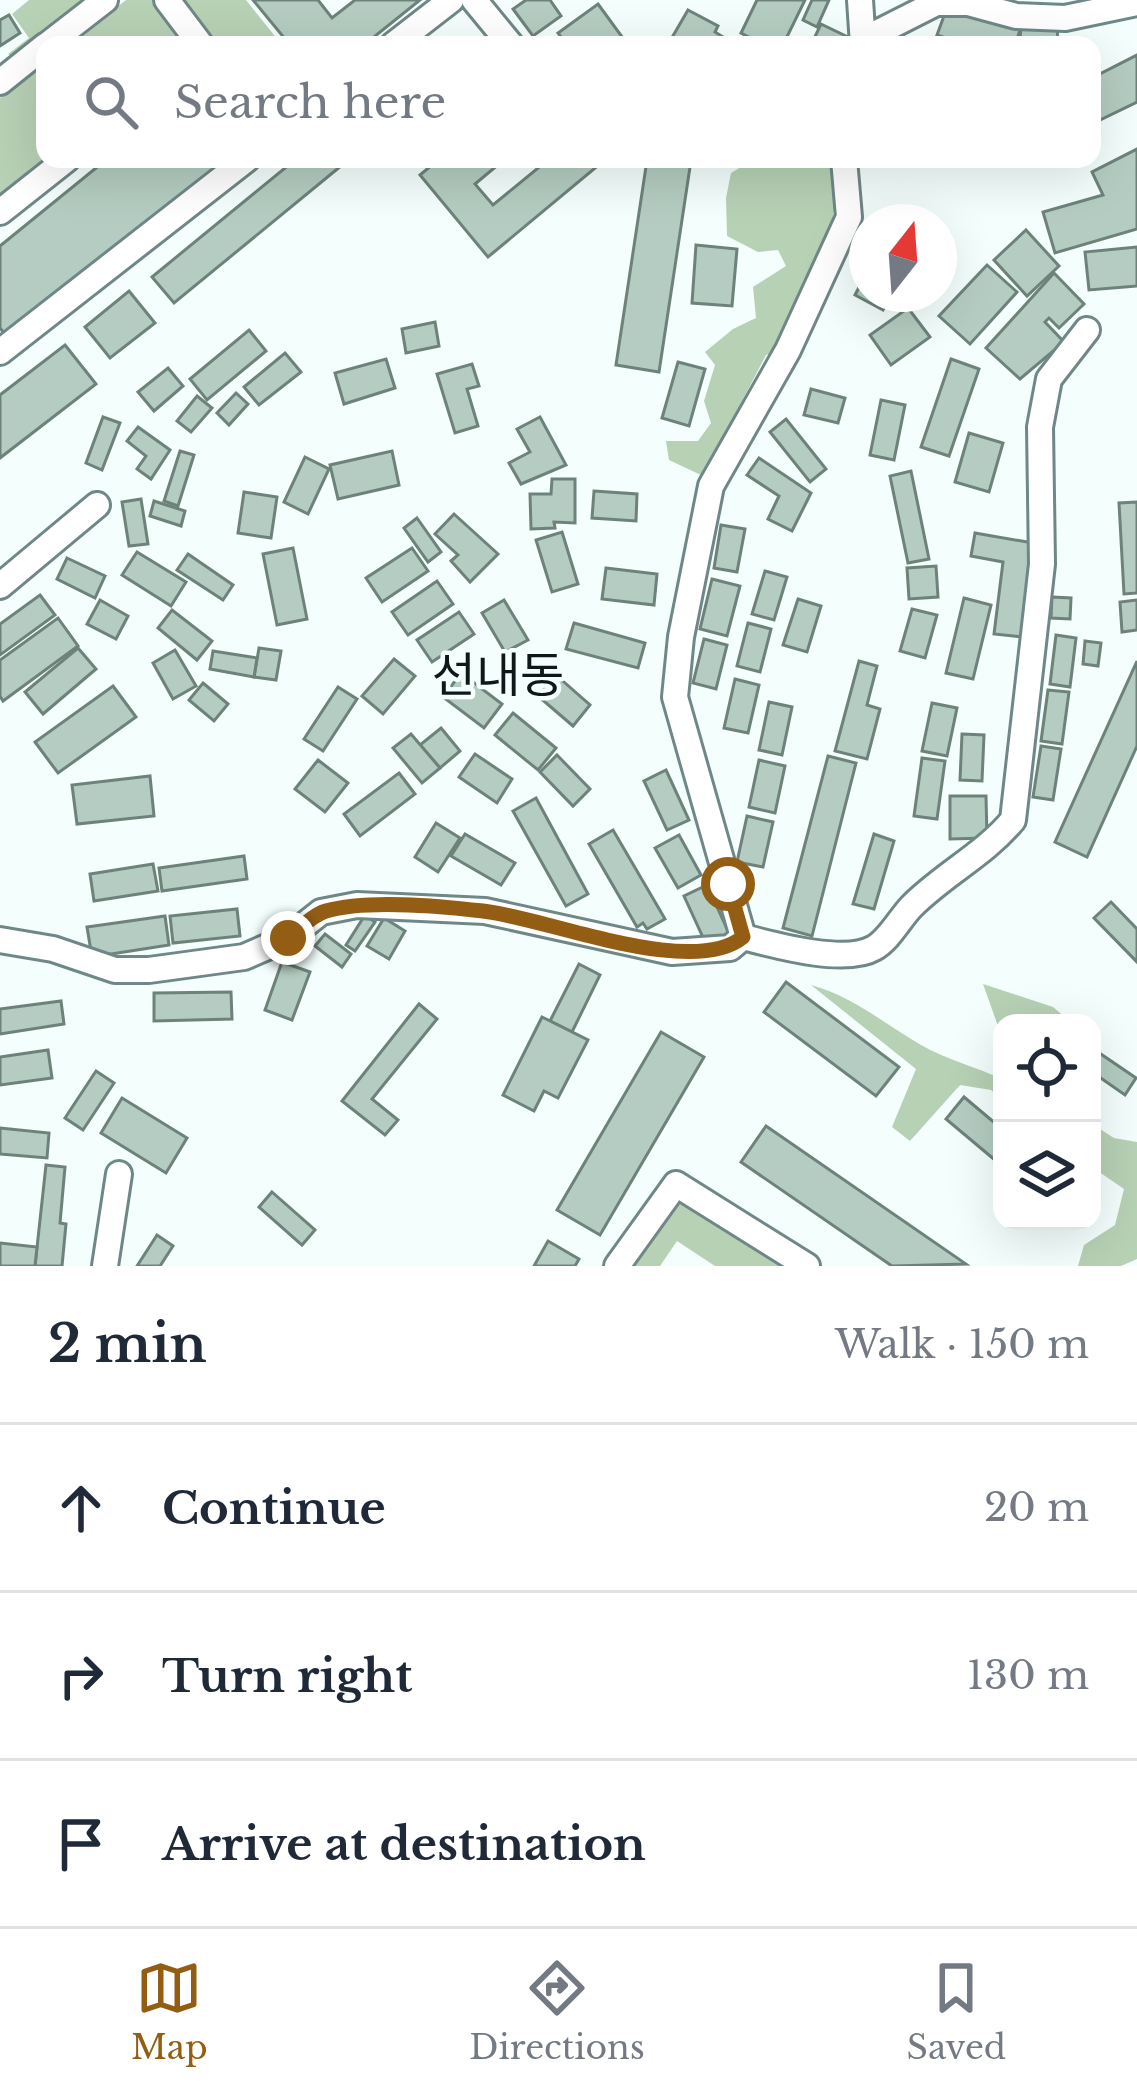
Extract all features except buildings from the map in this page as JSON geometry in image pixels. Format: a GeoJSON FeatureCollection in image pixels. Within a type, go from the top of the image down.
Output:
{"type":"FeatureCollection","features":[{"type":"Feature","properties":{"kind":"street"},"geometry":{"type":"LineString","coordinates":[[59,36],[104,0]]}},
{"type":"Feature","properties":{"kind":"street"},"geometry":{"type":"LineString","coordinates":[[166,0],[194,36]]}},
{"type":"Feature","properties":{"kind":"street"},"geometry":{"type":"LineString","coordinates":[[405,36],[451,0]]}},
{"type":"Feature","properties":{"kind":"street"},"geometry":{"type":"LineString","coordinates":[[474,0],[504,36]]}},
{"type":"Feature","properties":{"kind":"street"},"geometry":{"type":"LineString","coordinates":[[860,0],[863,36]]}},
{"type":"Feature","properties":{"kind":"street"},"geometry":{"type":"LineString","coordinates":[[875,36],[936,3],[968,3],[1016,16],[1065,18],[1137,3]]}},
{"type":"Feature","properties":{"kind":"street"},"geometry":{"type":"LineString","coordinates":[[0,81],[36,54]]}},
{"type":"Feature","properties":{"kind":"street"},"geometry":{"type":"LineString","coordinates":[[0,212],[56,168]]}},
{"type":"Feature","properties":{"kind":"street"},"geometry":{"type":"LineString","coordinates":[[0,352],[235,168]]}},
{"type":"Feature","properties":{"kind":"street"},"geometry":{"type":"LineString","coordinates":[[743,937],[675,697],[681,637],[711,486],[788,350],[849,217],[845,168]]}},
{"type":"Feature","properties":{"kind":"street"},"geometry":{"type":"LineString","coordinates":[[743,937],[838,954],[874,949],[913,904],[997,841],[1013,820],[1042,564],[1040,427],[1049,379],[1087,330]]}},
{"type":"Feature","properties":{"kind":"street"},"geometry":{"type":"LineString","coordinates":[[0,586],[97,506]]}},
{"type":"Feature","properties":{"kind":"street"},"geometry":{"type":"LineString","coordinates":[[0,940],[53,949],[115,970],[149,970],[244,957],[288,938],[321,912],[357,905],[485,911],[672,952],[730,948],[743,937]]}},
{"type":"Feature","properties":{"kind":"street"},"geometry":{"type":"LineString","coordinates":[[105,1266],[118,1174]]}},
{"type":"Feature","properties":{"kind":"street"},"geometry":{"type":"LineString","coordinates":[[617,1266],[676,1184],[807,1266]]}},
{"type":"Feature","properties":{"kind":"green space"},"geometry":{"type":"Polygon","coordinates":[[[29,0],[93,0],[47,36],[36,36],[36,44],[17,59],[8,54],[29,38],[12,14],[29,0]]]}},
{"type":"Feature","properties":{"kind":"green space"},"geometry":{"type":"Polygon","coordinates":[[[126,0],[155,0],[180,36],[80,36],[126,0]]]}},
{"type":"Feature","properties":{"kind":"green space"},"geometry":{"type":"Polygon","coordinates":[[[183,0],[246,0],[275,36],[213,36],[183,0]]]}},
{"type":"Feature","properties":{"kind":"green space"},"geometry":{"type":"Polygon","coordinates":[[[36,70],[36,168],[43,168],[0,202],[0,98],[36,70]]]}},
{"type":"Feature","properties":{"kind":"green space"},"geometry":{"type":"Polygon","coordinates":[[[739,168],[834,168],[834,211],[812,281],[778,351],[766,355],[703,476],[669,460],[666,441],[698,441],[711,423],[704,401],[715,365],[705,352],[733,329],[756,318],[753,287],[786,266],[778,250],[758,252],[727,236],[731,173],[739,168]]]}},
{"type":"Feature","properties":{"kind":"green space"},"geometry":{"type":"Polygon","coordinates":[[[983,984],[1061,1014],[994,1014],[983,984]]]}},
{"type":"Feature","properties":{"kind":"green space"},"geometry":{"type":"Polygon","coordinates":[[[811,985],[855,1003],[930,1050],[993,1075],[993,1092],[960,1085],[910,1141],[892,1127],[916,1069],[811,985]]]}},
{"type":"Feature","properties":{"kind":"green space"},"geometry":{"type":"Polygon","coordinates":[[[1101,1130],[1114,1138],[1137,1142],[1137,1259],[1121,1266],[1078,1266],[1084,1245],[1115,1225],[1124,1189],[1101,1173],[1101,1130]]]}},
{"type":"Feature","properties":{"kind":"green space"},"geometry":{"type":"Polygon","coordinates":[[[685,1204],[709,1213],[793,1266],[715,1266],[677,1241],[660,1266],[622,1266],[670,1205],[685,1204]]]}},
{"type":"Feature","properties":{"kind":"district","name":"선내동"},"geometry":{"type":"Point","coordinates":[498,675]}},
{"type":"Feature","properties":{"kind":"route"},"geometry":{"type":"LineString","coordinates":[[288,938],[321,912],[357,905],[485,911],[672,952],[730,948],[743,937],[728,884]]}}]}
